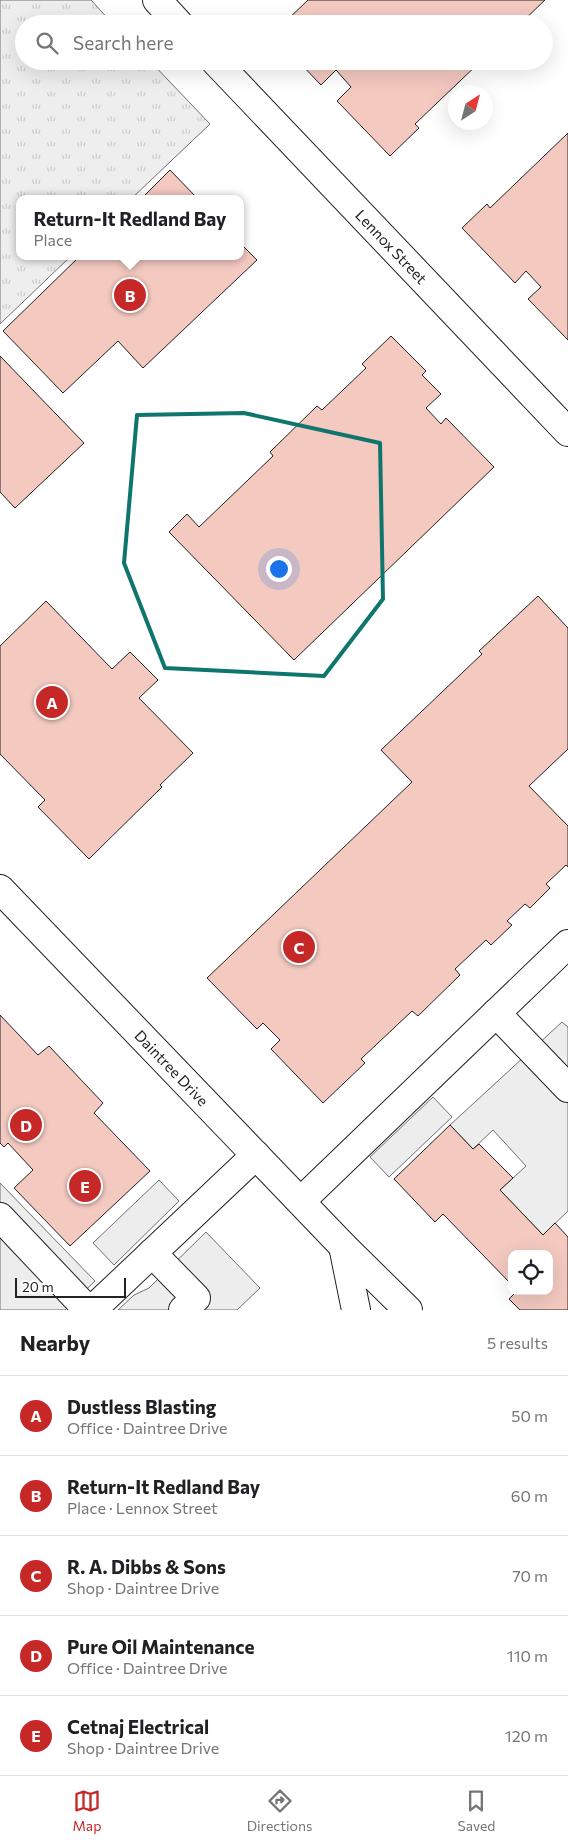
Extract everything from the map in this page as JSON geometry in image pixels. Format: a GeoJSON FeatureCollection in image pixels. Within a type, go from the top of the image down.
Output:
{"type":"FeatureCollection","features":[{"type":"Feature","properties":{"kind":"street"},"geometry":{"type":"LineString","coordinates":[[157,0],[171,15]]}},
{"type":"Feature","properties":{"kind":"street","name":"Lennox Street"},"geometry":{"type":"LineString","coordinates":[[224,70],[568,432]]}},
{"type":"Feature","properties":{"kind":"street","name":"Daintree Drive"},"geometry":{"type":"LineString","coordinates":[[2,896],[343,1246],[408,1310]]}},
{"type":"Feature","properties":{"kind":"street"},"geometry":{"type":"LineString","coordinates":[[300,1201],[568,944]]}},
{"type":"Feature","properties":{"kind":"street"},"geometry":{"type":"LineString","coordinates":[[496,1013],[568,1088]]}},
{"type":"Feature","properties":{"kind":"street"},"geometry":{"type":"LineString","coordinates":[[92,1310],[256,1155]]}},
{"type":"Feature","properties":{"kind":"street"},"geometry":{"type":"LineString","coordinates":[[0,1217],[88,1310]]}},
{"type":"Feature","properties":{"kind":"street"},"geometry":{"type":"LineString","coordinates":[[343,1246],[356,1310]]}},
{"type":"Feature","properties":{"kind":"street"},"geometry":{"type":"LineString","coordinates":[[152,1252],[196,1298],[183,1310]]}},
{"type":"Feature","properties":{"kind":"highlighted area"},"geometry":{"type":"Polygon","coordinates":[[[244,413],[380,443],[383,599],[324,676],[165,668],[124,563],[137,415],[244,413]]]}},
{"type":"Feature","properties":{"kind":"green space"},"geometry":{"type":"Polygon","coordinates":[[[0,0],[91,0],[105,15],[15,15],[15,70],[159,70],[210,124],[135,195],[16,195],[16,260],[67,260],[0,324],[0,0]]]}},
{"type":"Feature","properties":{"kind":"shaded area"},"geometry":{"type":"Polygon","coordinates":[[[562,1022],[568,1027],[568,1211],[543,1235],[500,1190],[526,1166],[493,1130],[473,1149],[450,1125],[562,1022]]]}},
{"type":"Feature","properties":{"kind":"shaded area"},"geometry":{"type":"Polygon","coordinates":[[[433,1097],[452,1117],[389,1177],[370,1157],[433,1097]]]}},
{"type":"Feature","properties":{"kind":"shaded area"},"geometry":{"type":"Polygon","coordinates":[[[159,1180],[179,1201],[114,1265],[93,1243],[159,1180]]]}},
{"type":"Feature","properties":{"kind":"shaded area"},"geometry":{"type":"Polygon","coordinates":[[[0,1183],[95,1281],[65,1310],[0,1310],[0,1183]]]}},
{"type":"Feature","properties":{"kind":"shaded area"},"geometry":{"type":"Polygon","coordinates":[[[206,1232],[260,1288],[237,1310],[118,1310],[134,1295],[149,1288],[206,1232]]]}},
{"type":"Feature","properties":{"kind":"building"},"geometry":{"type":"Polygon","coordinates":[[[308,0],[545,0],[529,15],[292,15],[308,0]]]}},
{"type":"Feature","properties":{"kind":"building"},"geometry":{"type":"Polygon","coordinates":[[[307,70],[336,70],[321,85],[307,70]]]}},
{"type":"Feature","properties":{"kind":"building"},"geometry":{"type":"Polygon","coordinates":[[[336,70],[472,70],[456,85],[448,85],[448,92],[415,124],[419,128],[390,156],[337,101],[351,87],[336,70]]]}},
{"type":"Feature","properties":{"kind":"building"},"geometry":{"type":"Polygon","coordinates":[[[568,133],[568,340],[528,299],[541,287],[526,271],[515,283],[462,228],[487,204],[490,208],[568,133]]]}},
{"type":"Feature","properties":{"kind":"building"},"geometry":{"type":"Polygon","coordinates":[[[170,170],[194,195],[145,195],[170,170]]]}},
{"type":"Feature","properties":{"kind":"building"},"geometry":{"type":"Polygon","coordinates":[[[244,247],[257,260],[143,368],[118,341],[63,393],[3,331],[76,260],[244,260],[244,247]]]}},
{"type":"Feature","properties":{"kind":"building"},"geometry":{"type":"Polygon","coordinates":[[[391,336],[426,371],[422,375],[441,394],[426,408],[441,424],[446,418],[494,467],[294,660],[169,532],[187,514],[199,527],[273,456],[270,452],[317,406],[322,410],[366,368],[362,364],[391,336]]]}},
{"type":"Feature","properties":{"kind":"building"},"geometry":{"type":"Polygon","coordinates":[[[0,356],[84,443],[15,508],[0,492],[0,356]]]}},
{"type":"Feature","properties":{"kind":"building"},"geometry":{"type":"Polygon","coordinates":[[[538,596],[568,628],[568,749],[529,786],[568,826],[568,867],[566,865],[546,884],[550,888],[530,908],[525,904],[507,921],[512,925],[491,945],[486,940],[455,969],[460,975],[418,1016],[412,1011],[361,1059],[365,1063],[323,1103],[271,1049],[280,1040],[263,1023],[257,1029],[207,978],[412,782],[381,750],[482,654],[479,651],[538,596]]]}},
{"type":"Feature","properties":{"kind":"building"},"geometry":{"type":"Polygon","coordinates":[[[46,601],[112,669],[130,652],[158,680],[139,698],[193,753],[160,785],[162,787],[89,859],[38,807],[45,800],[0,754],[0,646],[46,601]]]}},
{"type":"Feature","properties":{"kind":"building"},"geometry":{"type":"Polygon","coordinates":[[[0,1015],[38,1055],[49,1046],[103,1103],[94,1113],[150,1171],[70,1246],[14,1188],[33,1170],[8,1143],[4,1147],[0,1143],[0,1015]]]}},
{"type":"Feature","properties":{"kind":"building"},"geometry":{"type":"Polygon","coordinates":[[[450,1125],[473,1149],[479,1144],[513,1178],[500,1190],[543,1235],[555,1223],[568,1237],[568,1310],[520,1310],[509,1299],[513,1295],[553,1295],[553,1250],[508,1250],[508,1281],[443,1214],[435,1222],[394,1179],[450,1125]]]}},
{"type":"Feature","properties":{"kind":"place","name":"Return-It Redland Bay"},"geometry":{"type":"Point","coordinates":[130,295]}},
{"type":"Feature","properties":{"kind":"place","name":"Dustless Blasting"},"geometry":{"type":"Point","coordinates":[52,702]}},
{"type":"Feature","properties":{"kind":"place","name":"R. A. Dibbs & Sons"},"geometry":{"type":"Point","coordinates":[299,947]}},
{"type":"Feature","properties":{"kind":"place","name":"Pure Oil Maintenance"},"geometry":{"type":"Point","coordinates":[26,1125]}},
{"type":"Feature","properties":{"kind":"place","name":"Cetnaj Electrical"},"geometry":{"type":"Point","coordinates":[85,1186]}}]}
